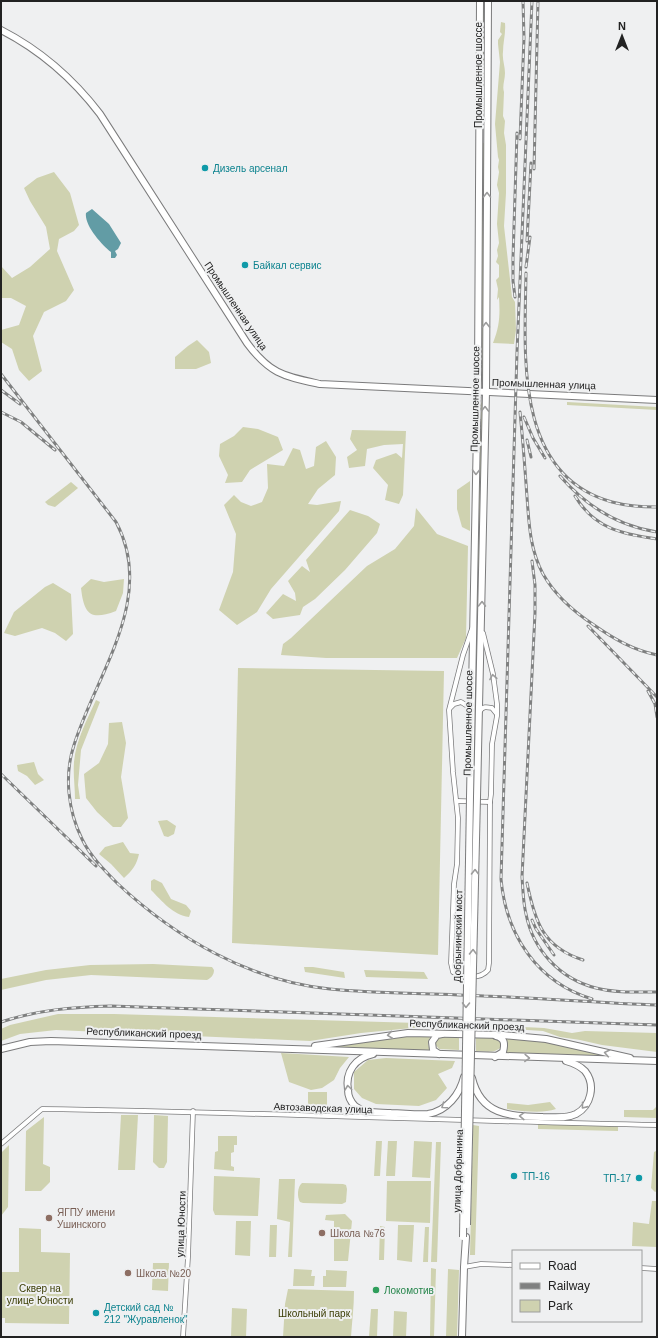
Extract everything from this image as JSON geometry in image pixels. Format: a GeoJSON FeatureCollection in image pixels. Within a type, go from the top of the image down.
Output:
{"type":"FeatureCollection","features":[{"type":"Feature","properties":{"kind":"main road","name":"Промышленное шоссе"},"geometry":{"type":"LineString","coordinates":[[473,797],[471,713],[478,391],[480,1]]}},
{"type":"Feature","properties":{"kind":"main road","name":"Промышленное шоссе"},"geometry":{"type":"LineString","coordinates":[[473,797],[481,626],[486,392],[488,1]]}},
{"type":"Feature","properties":{"kind":"main road","name":"Промышленная улица"},"geometry":{"type":"LineString","coordinates":[[1,30],[24,43],[63,73],[91,102],[247,343],[258,358],[271,369],[282,375],[320,384],[657,400]]}},
{"type":"Feature","properties":{"kind":"main road"},"geometry":{"type":"LineString","coordinates":[[479,133],[488,133]]}},
{"type":"Feature","properties":{"kind":"main road","name":"Добрынинский мост"},"geometry":{"type":"LineString","coordinates":[[468,1075],[473,797]]}},
{"type":"Feature","properties":{"kind":"main road"},"geometry":{"type":"LineString","coordinates":[[441,1055],[433,1050],[432,1042],[437,1035],[443,1033]]}},
{"type":"Feature","properties":{"kind":"main road","name":"Республиканский проезд"},"geometry":{"type":"LineString","coordinates":[[287,1048],[320,1046],[400,1034],[443,1033],[511,1035],[546,1039],[645,1061]]}},
{"type":"Feature","properties":{"kind":"main road"},"geometry":{"type":"LineString","coordinates":[[492,1035],[503,1039],[505,1043],[503,1052],[495,1057]]}},
{"type":"Feature","properties":{"kind":"main road","name":"Республиканский проезд"},"geometry":{"type":"LineString","coordinates":[[1,1049],[30,1042],[50,1041],[657,1062]]}},
{"type":"Feature","properties":{"kind":"main road"},"geometry":{"type":"LineString","coordinates":[[388,1053],[370,1055],[360,1059],[352,1066],[348,1075],[348,1089],[352,1103],[363,1110],[373,1112],[427,1114],[437,1111],[446,1106],[458,1093],[468,1075],[482,1099],[491,1108],[499,1112],[518,1116],[571,1116],[582,1109],[589,1099],[591,1091],[585,1071],[572,1063],[559,1059]]}},
{"type":"Feature","properties":{"kind":"main road","name":"улица Добрынина"},"geometry":{"type":"LineString","coordinates":[[462,1337],[468,1075]]}},
{"type":"Feature","properties":{"kind":"street"},"geometry":{"type":"LineString","coordinates":[[472,627],[449,710],[458,818],[457,864],[454,884],[452,963],[453,972],[464,977],[483,975],[489,967],[490,802],[492,744],[497,716],[497,704],[493,674],[481,626]]}},
{"type":"Feature","properties":{"kind":"street"},"geometry":{"type":"LineString","coordinates":[[449,710],[454,704],[461,702],[469,708],[471,713]]}},
{"type":"Feature","properties":{"kind":"street"},"geometry":{"type":"LineString","coordinates":[[478,713],[482,708],[487,707],[496,711],[497,716]]}},
{"type":"Feature","properties":{"kind":"street"},"geometry":{"type":"LineString","coordinates":[[457,801],[490,802]]}},
{"type":"Feature","properties":{"kind":"street","name":"Автозаводская улица"},"geometry":{"type":"LineString","coordinates":[[1,1144],[42,1109],[193,1111],[492,1122],[657,1125]]}},
{"type":"Feature","properties":{"kind":"street","name":"улица Юности"},"geometry":{"type":"LineString","coordinates":[[183,1337],[188,1257],[193,1111]]}},
{"type":"Feature","properties":{"kind":"street"},"geometry":{"type":"LineString","coordinates":[[464,1267],[481,1264],[512,1265]]}},
{"type":"Feature","properties":{"kind":"street"},"geometry":{"type":"LineString","coordinates":[[642,1268],[657,1269]]}},
{"type":"Feature","properties":{"kind":"green space"},"geometry":{"type":"Polygon","coordinates":[[[482,1],[486,1],[485,117],[482,117],[482,1]]]}},
{"type":"Feature","properties":{"kind":"green space"},"geometry":{"type":"Polygon","coordinates":[[[501,22],[505,23],[503,55],[505,73],[503,87],[503,116],[505,121],[504,133],[506,145],[504,226],[512,297],[515,302],[516,330],[514,344],[493,343],[497,331],[499,314],[499,297],[497,300],[498,289],[496,280],[499,277],[499,265],[496,262],[499,243],[497,224],[499,193],[497,185],[499,160],[495,124],[500,62],[498,40],[502,34],[500,32],[501,22]]]}},
{"type":"Feature","properties":{"kind":"green space"},"geometry":{"type":"Polygon","coordinates":[[[482,143],[485,143],[483,378],[481,382],[480,380],[482,143]]]}},
{"type":"Feature","properties":{"kind":"green space"},"geometry":{"type":"Polygon","coordinates":[[[54,172],[70,193],[79,225],[74,231],[59,239],[57,251],[74,290],[66,301],[44,312],[33,336],[42,371],[29,381],[19,370],[12,349],[1,342],[1,330],[19,325],[26,306],[11,298],[1,298],[1,266],[12,278],[30,267],[50,249],[46,227],[24,188],[37,178],[54,172]]]}},
{"type":"Feature","properties":{"kind":"green space"},"geometry":{"type":"Polygon","coordinates":[[[197,340],[209,352],[211,363],[196,369],[175,369],[175,357],[197,340]]]}},
{"type":"Feature","properties":{"kind":"green space"},"geometry":{"type":"Polygon","coordinates":[[[481,402],[483,405],[477,692],[475,716],[480,404],[481,402]]]}},
{"type":"Feature","properties":{"kind":"green space"},"geometry":{"type":"Polygon","coordinates":[[[567,402],[657,407],[657,410],[567,405],[567,402]]]}},
{"type":"Feature","properties":{"kind":"green space"},"geometry":{"type":"Polygon","coordinates":[[[243,427],[258,429],[278,437],[283,450],[250,470],[242,482],[225,483],[228,475],[219,456],[220,444],[234,436],[243,427]]]}},
{"type":"Feature","properties":{"kind":"green space"},"geometry":{"type":"Polygon","coordinates":[[[352,430],[406,431],[403,495],[399,504],[385,500],[388,485],[373,468],[376,460],[396,453],[402,458],[403,444],[384,445],[367,449],[365,466],[349,468],[347,457],[357,450],[350,439],[352,430]]]}},
{"type":"Feature","properties":{"kind":"green space"},"geometry":{"type":"Polygon","coordinates":[[[326,441],[336,457],[335,475],[318,489],[308,504],[317,505],[341,501],[339,511],[271,589],[257,612],[237,625],[219,610],[233,572],[236,534],[224,505],[234,495],[241,502],[251,506],[262,502],[268,488],[267,464],[284,466],[293,448],[300,450],[306,469],[314,466],[316,447],[326,441]]]}},
{"type":"Feature","properties":{"kind":"green space"},"geometry":{"type":"Polygon","coordinates":[[[470,481],[470,531],[462,527],[457,509],[457,490],[470,481]]]}},
{"type":"Feature","properties":{"kind":"green space"},"geometry":{"type":"Polygon","coordinates":[[[71,482],[78,488],[55,507],[48,505],[45,502],[71,482]]]}},
{"type":"Feature","properties":{"kind":"green space"},"geometry":{"type":"Polygon","coordinates":[[[416,508],[437,534],[468,546],[466,638],[457,658],[326,658],[281,655],[283,644],[367,566],[395,549],[414,526],[416,508]]]}},
{"type":"Feature","properties":{"kind":"green space"},"geometry":{"type":"Polygon","coordinates":[[[350,510],[368,516],[380,524],[377,533],[345,570],[315,599],[303,607],[300,615],[273,619],[266,613],[283,594],[296,601],[295,593],[288,581],[302,566],[310,572],[306,560],[350,510]]]}},
{"type":"Feature","properties":{"kind":"green space"},"geometry":{"type":"Polygon","coordinates":[[[91,579],[104,582],[124,579],[123,593],[116,611],[100,615],[90,613],[84,604],[81,588],[91,579]]]}},
{"type":"Feature","properties":{"kind":"green space"},"geometry":{"type":"Polygon","coordinates":[[[53,583],[71,594],[73,634],[66,641],[55,633],[42,628],[15,636],[4,633],[14,612],[45,587],[53,583]]]}},
{"type":"Feature","properties":{"kind":"green space"},"geometry":{"type":"Polygon","coordinates":[[[238,668],[444,671],[438,955],[232,943],[238,668]]]}},
{"type":"Feature","properties":{"kind":"green space"},"geometry":{"type":"Polygon","coordinates":[[[96,700],[100,702],[81,750],[78,785],[80,799],[75,799],[75,754],[82,730],[96,700]]]}},
{"type":"Feature","properties":{"kind":"green space"},"geometry":{"type":"Polygon","coordinates":[[[122,722],[126,743],[121,777],[128,818],[121,827],[113,827],[97,812],[86,798],[84,774],[99,763],[108,744],[109,723],[122,722]]]}},
{"type":"Feature","properties":{"kind":"green space"},"geometry":{"type":"Polygon","coordinates":[[[34,762],[38,774],[44,780],[35,785],[27,776],[18,771],[17,765],[34,762]]]}},
{"type":"Feature","properties":{"kind":"green space"},"geometry":{"type":"Polygon","coordinates":[[[167,820],[176,826],[174,834],[168,837],[164,836],[158,821],[167,820]]]}},
{"type":"Feature","properties":{"kind":"green space"},"geometry":{"type":"Polygon","coordinates":[[[123,842],[130,853],[139,854],[134,867],[124,878],[99,854],[105,847],[123,842]]]}},
{"type":"Feature","properties":{"kind":"green space"},"geometry":{"type":"Polygon","coordinates":[[[154,879],[162,883],[171,899],[186,905],[191,911],[189,917],[183,916],[173,910],[151,890],[151,881],[154,879]]]}},
{"type":"Feature","properties":{"kind":"green space"},"geometry":{"type":"Polygon","coordinates":[[[153,964],[212,967],[214,972],[207,980],[91,975],[46,980],[1,990],[1,979],[46,970],[90,965],[153,964]]]}},
{"type":"Feature","properties":{"kind":"green space"},"geometry":{"type":"Polygon","coordinates":[[[304,967],[344,972],[345,978],[305,972],[304,967]]]}},
{"type":"Feature","properties":{"kind":"green space"},"geometry":{"type":"Polygon","coordinates":[[[364,970],[424,972],[428,979],[366,977],[364,970]]]}},
{"type":"Feature","properties":{"kind":"green space"},"geometry":{"type":"Polygon","coordinates":[[[58,1014],[114,1014],[453,1024],[361,1033],[310,1041],[56,1030],[20,1034],[1,1041],[1,1029],[10,1025],[58,1014]]]}},
{"type":"Feature","properties":{"kind":"green space"},"geometry":{"type":"Polygon","coordinates":[[[483,1025],[544,1028],[572,1033],[585,1031],[657,1033],[657,1052],[602,1045],[560,1037],[543,1031],[481,1027],[483,1025]]]}},
{"type":"Feature","properties":{"kind":"green space"},"geometry":{"type":"Polygon","coordinates":[[[432,1035],[428,1044],[432,1052],[329,1047],[403,1036],[432,1035]]]}},
{"type":"Feature","properties":{"kind":"green space"},"geometry":{"type":"Polygon","coordinates":[[[441,1036],[459,1036],[459,1050],[439,1049],[434,1043],[435,1039],[441,1036]]]}},
{"type":"Feature","properties":{"kind":"green space"},"geometry":{"type":"Polygon","coordinates":[[[476,1037],[493,1038],[500,1041],[501,1047],[496,1051],[476,1051],[476,1037]]]}},
{"type":"Feature","properties":{"kind":"green space"},"geometry":{"type":"Polygon","coordinates":[[[505,1037],[545,1041],[611,1056],[504,1054],[508,1046],[505,1037]]]}},
{"type":"Feature","properties":{"kind":"green space"},"geometry":{"type":"Polygon","coordinates":[[[281,1053],[349,1057],[340,1068],[334,1080],[322,1088],[311,1090],[289,1082],[281,1053]]]}},
{"type":"Feature","properties":{"kind":"green space"},"geometry":{"type":"Polygon","coordinates":[[[386,1058],[455,1061],[452,1068],[438,1074],[447,1088],[436,1100],[419,1106],[376,1104],[362,1098],[354,1089],[354,1072],[368,1060],[386,1058]]]}},
{"type":"Feature","properties":{"kind":"green space"},"geometry":{"type":"Polygon","coordinates":[[[308,1092],[327,1092],[327,1107],[308,1107],[308,1092]]]}},
{"type":"Feature","properties":{"kind":"green space"},"geometry":{"type":"Polygon","coordinates":[[[550,1102],[556,1109],[538,1112],[507,1109],[507,1103],[528,1105],[550,1102]]]}},
{"type":"Feature","properties":{"kind":"green space"},"geometry":{"type":"Polygon","coordinates":[[[657,1106],[657,1118],[624,1117],[624,1110],[653,1110],[657,1106]]]}},
{"type":"Feature","properties":{"kind":"green space"},"geometry":{"type":"Polygon","coordinates":[[[121,1115],[138,1115],[135,1170],[118,1170],[121,1115]]]}},
{"type":"Feature","properties":{"kind":"green space"},"geometry":{"type":"Polygon","coordinates":[[[154,1115],[168,1116],[167,1162],[164,1168],[159,1168],[153,1162],[154,1115]]]}},
{"type":"Feature","properties":{"kind":"green space"},"geometry":{"type":"Polygon","coordinates":[[[44,1117],[43,1164],[50,1167],[50,1182],[41,1191],[25,1191],[26,1131],[44,1117]]]}},
{"type":"Feature","properties":{"kind":"green space"},"geometry":{"type":"Polygon","coordinates":[[[538,1124],[618,1125],[618,1131],[538,1129],[538,1124]]]}},
{"type":"Feature","properties":{"kind":"green space"},"geometry":{"type":"Polygon","coordinates":[[[473,1125],[479,1126],[475,1255],[470,1255],[473,1125]]]}},
{"type":"Feature","properties":{"kind":"green space"},"geometry":{"type":"Polygon","coordinates":[[[218,1136],[237,1136],[237,1145],[234,1145],[234,1152],[231,1153],[231,1166],[234,1167],[234,1171],[214,1169],[215,1152],[218,1151],[218,1136]]]}},
{"type":"Feature","properties":{"kind":"green space"},"geometry":{"type":"Polygon","coordinates":[[[376,1141],[382,1141],[380,1176],[374,1176],[376,1141]]]}},
{"type":"Feature","properties":{"kind":"green space"},"geometry":{"type":"Polygon","coordinates":[[[388,1141],[397,1141],[395,1176],[386,1176],[388,1141]]]}},
{"type":"Feature","properties":{"kind":"green space"},"geometry":{"type":"Polygon","coordinates":[[[414,1141],[432,1142],[430,1178],[412,1177],[414,1141]]]}},
{"type":"Feature","properties":{"kind":"green space"},"geometry":{"type":"Polygon","coordinates":[[[436,1142],[441,1142],[437,1262],[431,1262],[436,1142]]]}},
{"type":"Feature","properties":{"kind":"green space"},"geometry":{"type":"Polygon","coordinates":[[[9,1145],[8,1207],[1,1216],[1,1153],[9,1145]]]}},
{"type":"Feature","properties":{"kind":"green space"},"geometry":{"type":"Polygon","coordinates":[[[656,1151],[657,1191],[655,1192],[651,1188],[654,1152],[656,1151]]]}},
{"type":"Feature","properties":{"kind":"green space"},"geometry":{"type":"Polygon","coordinates":[[[214,1176],[260,1178],[258,1216],[215,1215],[213,1210],[214,1176]]]}},
{"type":"Feature","properties":{"kind":"green space"},"geometry":{"type":"Polygon","coordinates":[[[279,1179],[295,1179],[292,1257],[288,1257],[290,1222],[277,1219],[279,1179]]]}},
{"type":"Feature","properties":{"kind":"green space"},"geometry":{"type":"Polygon","coordinates":[[[387,1181],[431,1181],[430,1223],[386,1221],[387,1181]]]}},
{"type":"Feature","properties":{"kind":"green space"},"geometry":{"type":"Polygon","coordinates":[[[302,1183],[346,1185],[346,1202],[342,1204],[300,1202],[298,1192],[302,1183]]]}},
{"type":"Feature","properties":{"kind":"green space"},"geometry":{"type":"Polygon","coordinates":[[[652,1201],[657,1201],[657,1247],[632,1246],[633,1222],[649,1224],[652,1201]]]}},
{"type":"Feature","properties":{"kind":"green space"},"geometry":{"type":"Polygon","coordinates":[[[345,1214],[352,1221],[348,1261],[334,1261],[334,1221],[325,1220],[326,1215],[345,1214]]]}},
{"type":"Feature","properties":{"kind":"green space"},"geometry":{"type":"Polygon","coordinates":[[[236,1221],[251,1221],[250,1256],[235,1255],[236,1221]]]}},
{"type":"Feature","properties":{"kind":"green space"},"geometry":{"type":"Polygon","coordinates":[[[270,1225],[277,1225],[276,1257],[269,1257],[270,1225]]]}},
{"type":"Feature","properties":{"kind":"green space"},"geometry":{"type":"Polygon","coordinates":[[[398,1225],[414,1225],[412,1262],[397,1260],[398,1225]]]}},
{"type":"Feature","properties":{"kind":"green space"},"geometry":{"type":"Polygon","coordinates":[[[380,1226],[385,1227],[384,1260],[379,1260],[380,1226]]]}},
{"type":"Feature","properties":{"kind":"green space"},"geometry":{"type":"Polygon","coordinates":[[[425,1227],[429,1227],[428,1262],[423,1262],[425,1227]]]}},
{"type":"Feature","properties":{"kind":"green space","name":"Сквер на улице Юности"},"geometry":{"type":"Polygon","coordinates":[[[19,1228],[41,1229],[41,1252],[70,1253],[69,1324],[5,1323],[5,1318],[2,1318],[2,1272],[19,1272],[19,1228]]]}},
{"type":"Feature","properties":{"kind":"green space"},"geometry":{"type":"Polygon","coordinates":[[[153,1263],[169,1263],[168,1291],[152,1290],[153,1263]]]}},
{"type":"Feature","properties":{"kind":"green space"},"geometry":{"type":"Polygon","coordinates":[[[431,1268],[436,1269],[434,1337],[430,1337],[431,1268]]]}},
{"type":"Feature","properties":{"kind":"green space"},"geometry":{"type":"Polygon","coordinates":[[[294,1269],[312,1270],[311,1276],[315,1276],[314,1286],[293,1286],[294,1269]]]}},
{"type":"Feature","properties":{"kind":"green space"},"geometry":{"type":"Polygon","coordinates":[[[448,1269],[459,1270],[457,1337],[446,1337],[448,1269]]]}},
{"type":"Feature","properties":{"kind":"green space"},"geometry":{"type":"Polygon","coordinates":[[[326,1270],[347,1271],[346,1287],[323,1287],[323,1276],[326,1276],[326,1270]]]}},
{"type":"Feature","properties":{"kind":"green space","name":"Школьный парк"},"geometry":{"type":"Polygon","coordinates":[[[288,1289],[354,1291],[351,1337],[283,1337],[285,1304],[288,1289]]]}},
{"type":"Feature","properties":{"kind":"green space"},"geometry":{"type":"Polygon","coordinates":[[[232,1308],[247,1309],[246,1337],[231,1337],[232,1308]]]}},
{"type":"Feature","properties":{"kind":"green space"},"geometry":{"type":"Polygon","coordinates":[[[371,1309],[378,1309],[377,1337],[369,1337],[371,1309]]]}},
{"type":"Feature","properties":{"kind":"green space"},"geometry":{"type":"Polygon","coordinates":[[[394,1311],[407,1312],[406,1337],[393,1337],[394,1311]]]}},
{"type":"Feature","properties":{"kind":"water"},"geometry":{"type":"Polygon","coordinates":[[[92,209],[109,224],[121,243],[115,251],[117,255],[115,258],[111,258],[111,252],[99,240],[88,223],[86,213],[92,209]]]}},
{"type":"Feature","properties":{"kind":"railway"},"geometry":{"type":"LineString","coordinates":[[520,139],[524,38],[523,1]]}},
{"type":"Feature","properties":{"kind":"railway"},"geometry":{"type":"LineString","coordinates":[[532,1],[517,352],[501,879],[504,900],[510,919],[517,937],[528,954],[540,968],[555,981],[592,999]]}},
{"type":"Feature","properties":{"kind":"railway"},"geometry":{"type":"LineString","coordinates":[[534,169],[538,1]]}},
{"type":"Feature","properties":{"kind":"railway"},"geometry":{"type":"LineString","coordinates":[[515,297],[513,258],[517,133]]}},
{"type":"Feature","properties":{"kind":"railway"},"geometry":{"type":"LineString","coordinates":[[527,241],[531,163]]}},
{"type":"Feature","properties":{"kind":"railway"},"geometry":{"type":"LineString","coordinates":[[526,267],[530,237]]}},
{"type":"Feature","properties":{"kind":"railway"},"geometry":{"type":"LineString","coordinates":[[526,273],[525,338],[527,373],[532,407],[541,439],[557,466],[580,488],[612,502],[634,506],[657,507]]}},
{"type":"Feature","properties":{"kind":"railway"},"geometry":{"type":"LineString","coordinates":[[1,374],[116,522],[127,550],[130,579],[127,607],[119,635],[74,745],[68,781],[73,817],[82,839],[93,857],[118,884],[140,904],[164,922],[189,939],[216,954],[271,977],[300,984],[330,989],[368,992],[465,995],[657,1005]]}},
{"type":"Feature","properties":{"kind":"railway"},"geometry":{"type":"LineString","coordinates":[[1,390],[20,404]]}},
{"type":"Feature","properties":{"kind":"railway"},"geometry":{"type":"LineString","coordinates":[[1,412],[21,422],[55,450]]}},
{"type":"Feature","properties":{"kind":"railway"},"geometry":{"type":"LineString","coordinates":[[520,412],[531,537],[535,556],[543,574],[559,596],[572,609],[587,620],[624,643],[657,655]]}},
{"type":"Feature","properties":{"kind":"railway"},"geometry":{"type":"LineString","coordinates":[[524,417],[533,438],[545,458]]}},
{"type":"Feature","properties":{"kind":"railway"},"geometry":{"type":"LineString","coordinates":[[527,440],[531,457]]}},
{"type":"Feature","properties":{"kind":"railway"},"geometry":{"type":"LineString","coordinates":[[560,476],[581,497],[616,520],[657,532]]}},
{"type":"Feature","properties":{"kind":"railway"},"geometry":{"type":"LineString","coordinates":[[575,496],[591,516],[610,528],[632,535],[657,539]]}},
{"type":"Feature","properties":{"kind":"railway"},"geometry":{"type":"LineString","coordinates":[[532,561],[535,585],[535,613],[522,877],[526,914],[535,939],[542,951],[550,961],[571,978],[583,984],[603,990],[657,992]]}},
{"type":"Feature","properties":{"kind":"railway"},"geometry":{"type":"LineString","coordinates":[[588,626],[657,697]]}},
{"type":"Feature","properties":{"kind":"railway"},"geometry":{"type":"LineString","coordinates":[[648,691],[655,704],[657,717]]}},
{"type":"Feature","properties":{"kind":"railway"},"geometry":{"type":"LineString","coordinates":[[1,774],[96,866]]}},
{"type":"Feature","properties":{"kind":"railway"},"geometry":{"type":"LineString","coordinates":[[527,883],[534,910],[543,931],[558,948],[569,955],[583,960]]}},
{"type":"Feature","properties":{"kind":"railway"},"geometry":{"type":"LineString","coordinates":[[532,920],[536,929],[554,955]]}},
{"type":"Feature","properties":{"kind":"railway"},"geometry":{"type":"LineString","coordinates":[[1,1022],[55,1010],[111,1006],[657,1025]]}},
{"type":"Feature","properties":{"kind":"place","name":"Дизель арсенал"},"geometry":{"type":"Point","coordinates":[205,168]}},
{"type":"Feature","properties":{"kind":"place","name":"Байкал сервис"},"geometry":{"type":"Point","coordinates":[245,265]}},
{"type":"Feature","properties":{"kind":"place","name":"ТП-16"},"geometry":{"type":"Point","coordinates":[514,1176]}},
{"type":"Feature","properties":{"kind":"place","name":"ТП-17"},"geometry":{"type":"Point","coordinates":[639,1178]}},
{"type":"Feature","properties":{"kind":"place","name":"ЯГПУ имени Ушинского"},"geometry":{"type":"Point","coordinates":[49,1218]}},
{"type":"Feature","properties":{"kind":"place","name":"Школа №76"},"geometry":{"type":"Point","coordinates":[322,1233]}},
{"type":"Feature","properties":{"kind":"place","name":"Школа №20"},"geometry":{"type":"Point","coordinates":[128,1273]}},
{"type":"Feature","properties":{"kind":"place","name":"Локомотив"},"geometry":{"type":"Point","coordinates":[376,1290]}},
{"type":"Feature","properties":{"kind":"place","name":"Детский сад № 212 \"Журавленок\""},"geometry":{"type":"Point","coordinates":[96,1313]}}]}
